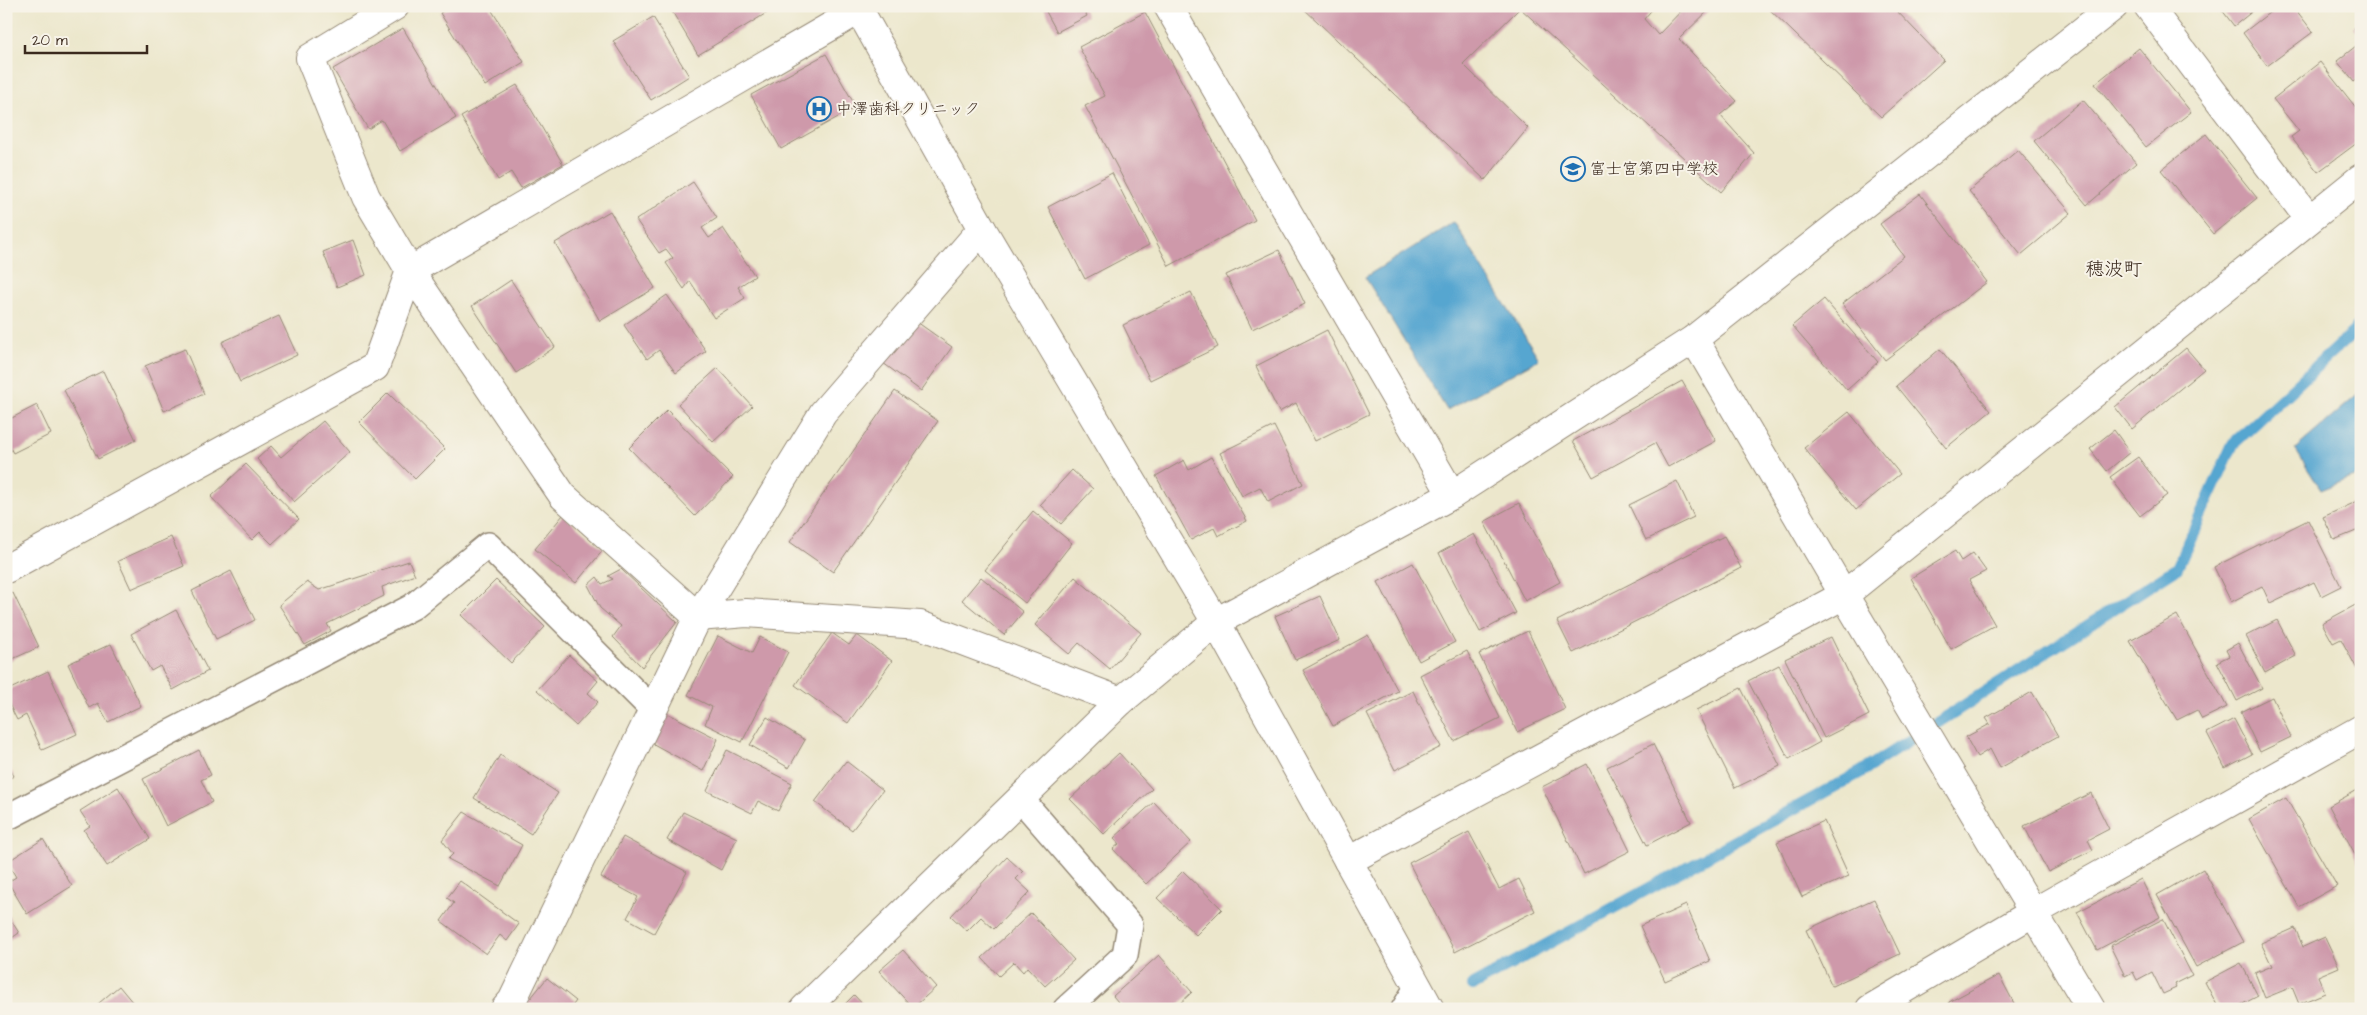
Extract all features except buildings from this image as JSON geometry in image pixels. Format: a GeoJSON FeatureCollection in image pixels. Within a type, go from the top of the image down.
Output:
{"type":"FeatureCollection","features":[{"type":"Feature","properties":{"kind":"street"},"geometry":{"type":"LineString","coordinates":[[395,6],[310,58],[366,197],[410,271],[563,496],[698,617],[746,613],[920,625],[1122,700]]}},
{"type":"Feature","properties":{"kind":"street"},"geometry":{"type":"LineString","coordinates":[[1168,6],[1452,495]]}},
{"type":"Feature","properties":{"kind":"street"},"geometry":{"type":"LineString","coordinates":[[804,1009],[1122,700],[1216,622],[1452,495],[1694,339],[2114,6]]}},
{"type":"Feature","properties":{"kind":"street"},"geometry":{"type":"LineString","coordinates":[[2148,6],[2309,220]]}},
{"type":"Feature","properties":{"kind":"street"},"geometry":{"type":"LineString","coordinates":[[6,569],[375,367],[410,271],[858,8],[982,229],[1216,622],[1348,861],[1417,1001]]}},
{"type":"Feature","properties":{"kind":"street"},"geometry":{"type":"LineString","coordinates":[[1348,861],[1844,595],[2361,178]]}},
{"type":"Feature","properties":{"kind":"street"},"geometry":{"type":"LineString","coordinates":[[505,1009],[512,1001],[698,617],[823,413],[982,229]]}},
{"type":"Feature","properties":{"kind":"street"},"geometry":{"type":"LineString","coordinates":[[1694,339],[2091,1009]]}},
{"type":"Feature","properties":{"kind":"street"},"geometry":{"type":"LineString","coordinates":[[1870,1009],[2034,912],[2361,729]]}},
{"type":"Feature","properties":{"kind":"lane"},"geometry":{"type":"LineString","coordinates":[[6,818],[412,607],[488,545],[653,710]]}},
{"type":"Feature","properties":{"kind":"lane"},"geometry":{"type":"LineString","coordinates":[[1020,798],[1130,925],[1125,955],[1066,1009]]}},
{"type":"Feature","properties":{"kind":"water"},"geometry":{"type":"Polygon","coordinates":[[[1454,222],[1539,359],[1447,410],[1365,277],[1454,222]]]}},
{"type":"Feature","properties":{"kind":"water"},"geometry":{"type":"Polygon","coordinates":[[[2361,392],[2361,474],[2321,490],[2295,449],[2361,392]]]}},
{"type":"Feature","properties":{"kind":"waterway"},"geometry":{"type":"LineString","coordinates":[[1473,985],[1861,772],[2177,568],[2233,444],[2361,325]]}},
{"type":"Feature","properties":{"kind":"place","name":"中澤歯科クリニック"},"geometry":{"type":"Point","coordinates":[819,109]}},
{"type":"Feature","properties":{"kind":"place","name":"富士宮第四中学校"},"geometry":{"type":"Point","coordinates":[1573,169]}},
{"type":"Feature","properties":{"kind":"district","name":"穂波町"},"geometry":{"type":"Point","coordinates":[2114,269]}}]}
